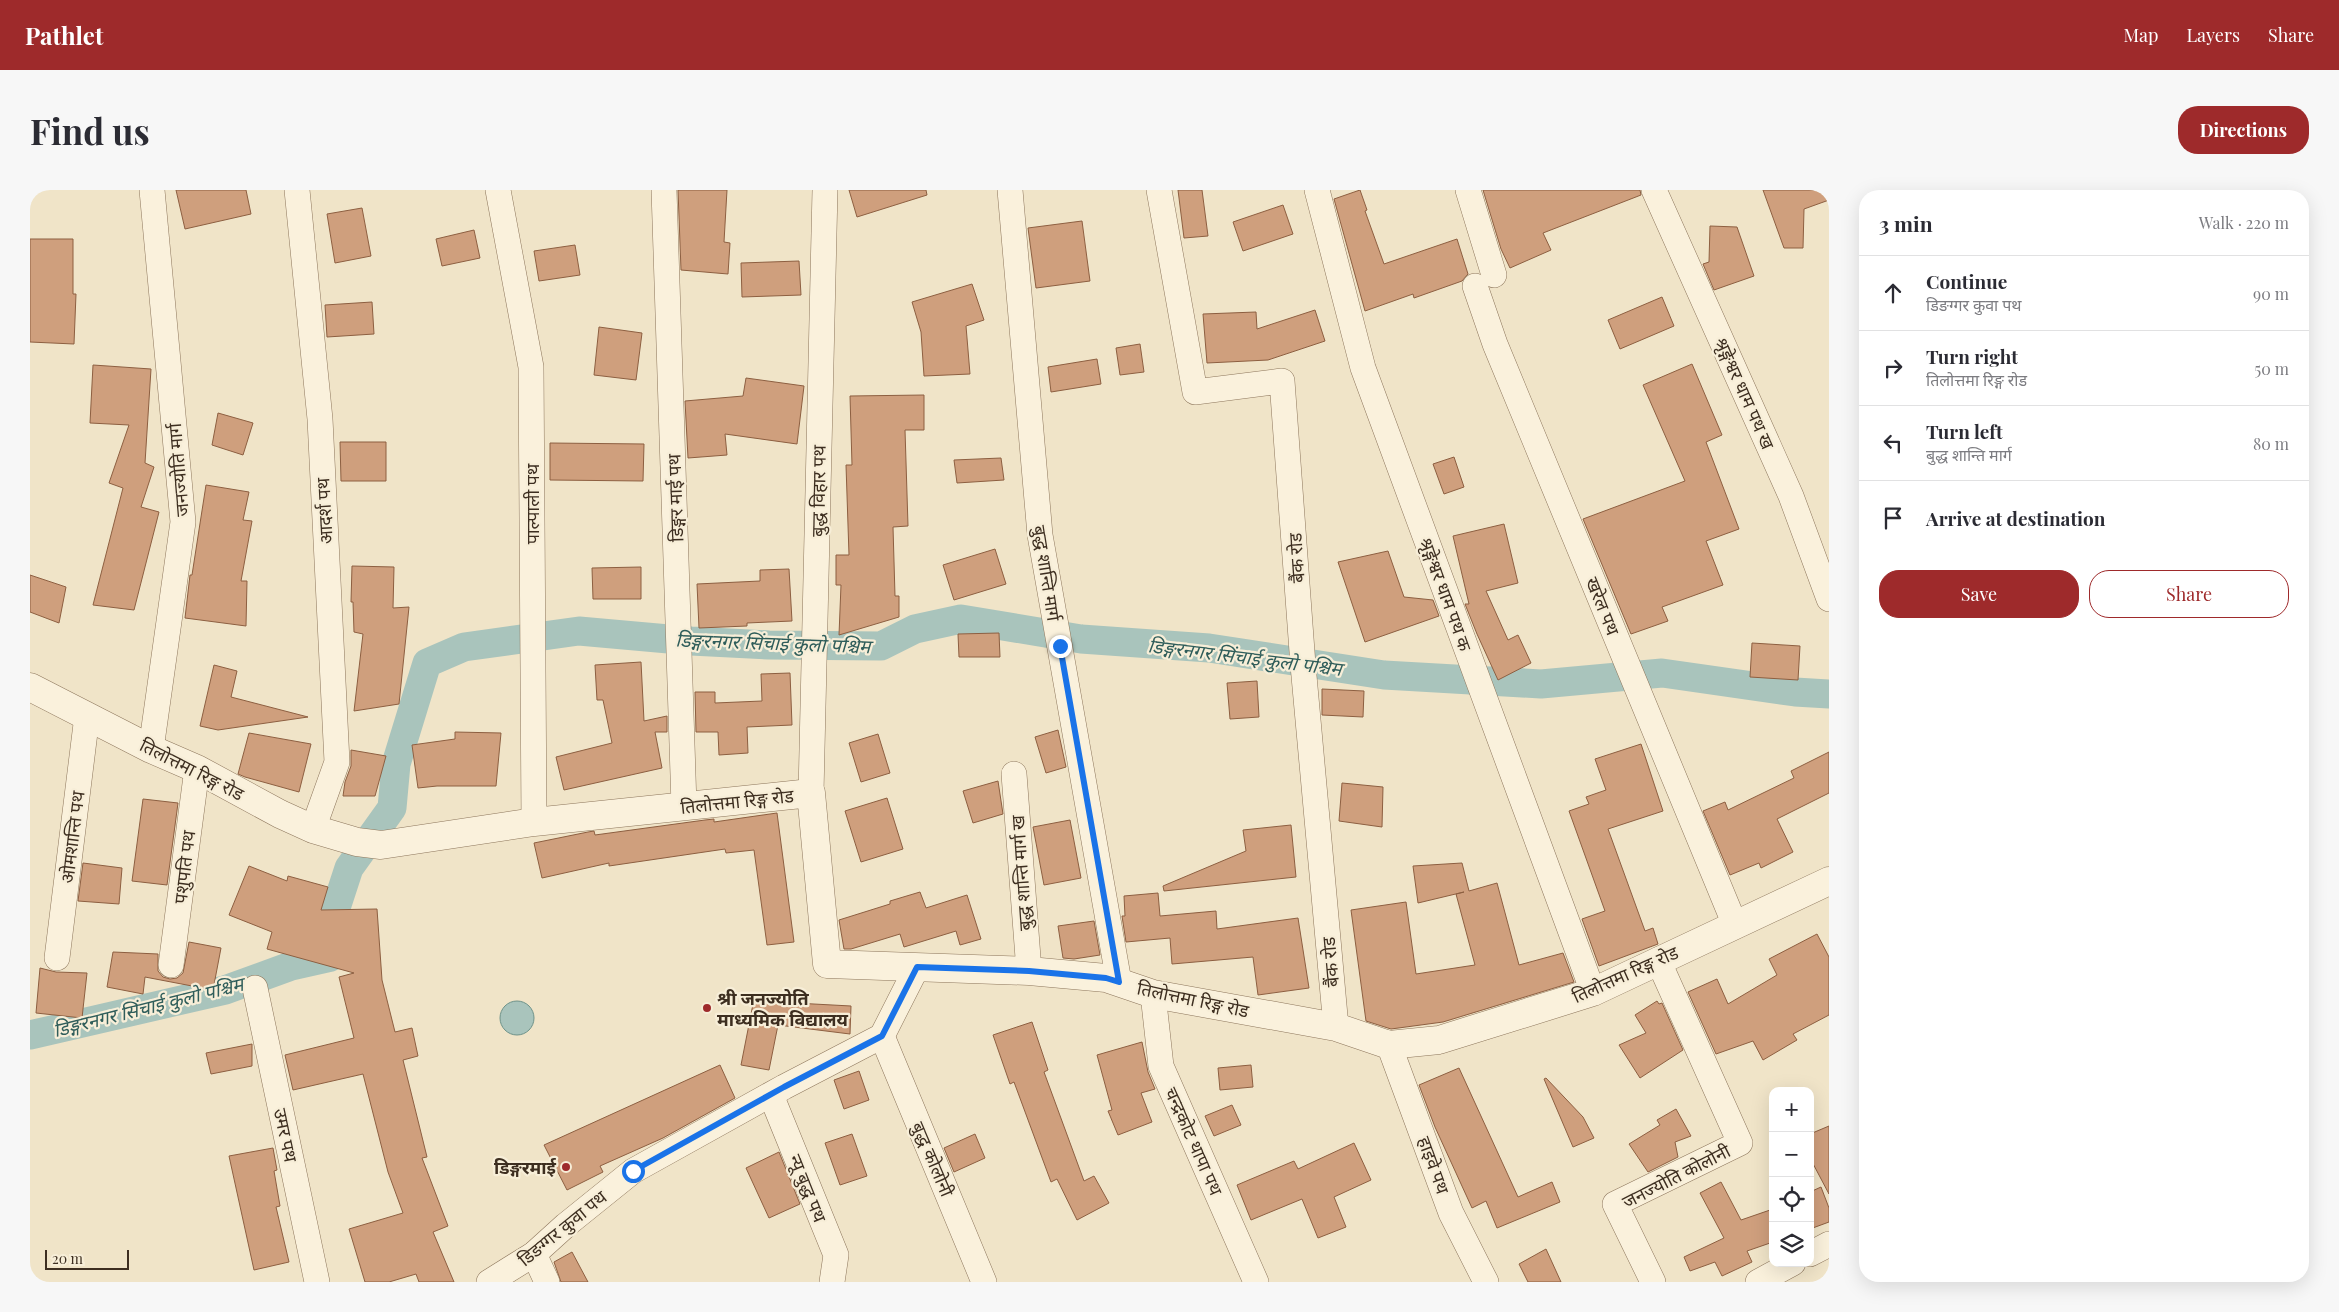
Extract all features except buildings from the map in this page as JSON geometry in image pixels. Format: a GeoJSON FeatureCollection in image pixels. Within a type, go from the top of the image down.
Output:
{"type":"FeatureCollection","features":[{"type":"Feature","properties":{"kind":"street","name":"जनज्योति मार्ग"},"geometry":{"type":"LineString","coordinates":[[151,749],[183,522],[152,190]]}},
{"type":"Feature","properties":{"kind":"street","name":"आदर्श पथ"},"geometry":{"type":"LineString","coordinates":[[297,190],[320,419],[337,762],[313,829]]}},
{"type":"Feature","properties":{"kind":"street","name":"पाल्पाली पथ"},"geometry":{"type":"LineString","coordinates":[[498,190],[531,367],[534,822]]}},
{"type":"Feature","properties":{"kind":"street","name":"डिङ्गर माई पथ"},"geometry":{"type":"LineString","coordinates":[[664,190],[684,806]]}},
{"type":"Feature","properties":{"kind":"street","name":"बुद्ध विहार पथ"},"geometry":{"type":"LineString","coordinates":[[811,793],[825,190]]}},
{"type":"Feature","properties":{"kind":"street","name":"बुद्ध शान्ति मार्ग"},"geometry":{"type":"LineString","coordinates":[[1010,190],[1040,535],[1119,982]]}},
{"type":"Feature","properties":{"kind":"street","name":"बैंक रोड"},"geometry":{"type":"LineString","coordinates":[[1159,190],[1195,392],[1282,381],[1303,658],[1336,1027]]}},
{"type":"Feature","properties":{"kind":"street","name":"श्रृङ्गेश्वर धाम पथ क"},"geometry":{"type":"LineString","coordinates":[[1317,190],[1363,368],[1593,992]]}},
{"type":"Feature","properties":{"kind":"street","name":"खरेल पथ"},"geometry":{"type":"LineString","coordinates":[[1468,190],[1495,344],[1735,925]]}},
{"type":"Feature","properties":{"kind":"street","name":"श्रृङ्गेश्वर धाम पथ ख"},"geometry":{"type":"LineString","coordinates":[[1654,190],[1791,496],[1829,599]]}},
{"type":"Feature","properties":{"kind":"street","name":"तिलोत्तमा रिङ्ग रोड"},"geometry":{"type":"LineString","coordinates":[[30,687],[151,749],[197,769],[280,814],[313,829],[369,844],[534,822],[811,793],[827,964],[1029,971],[1106,978],[1153,994],[1336,1027],[1389,1045],[1439,1040],[1593,992],[1658,960],[1828,885]]}},
{"type":"Feature","properties":{"kind":"street","name":"ओमशान्ति पथ"},"geometry":{"type":"LineString","coordinates":[[57,958],[87,716]]}},
{"type":"Feature","properties":{"kind":"street","name":"पशुपति पथ"},"geometry":{"type":"LineString","coordinates":[[171,965],[197,769]]}},
{"type":"Feature","properties":{"kind":"street","name":"बुद्ध शान्ति मार्ग ख"},"geometry":{"type":"LineString","coordinates":[[1014,774],[1029,971]]}},
{"type":"Feature","properties":{"kind":"street","name":"जनज्योति कोलोनी"},"geometry":{"type":"LineString","coordinates":[[1653,1282],[1615,1204],[1740,1143],[1658,960]]}},
{"type":"Feature","properties":{"kind":"street"},"geometry":{"type":"LineString","coordinates":[[882,1036],[917,967]]}},
{"type":"Feature","properties":{"kind":"street","name":"उमर पथ"},"geometry":{"type":"LineString","coordinates":[[255,988],[317,1282]]}},
{"type":"Feature","properties":{"kind":"street","name":"चन्द्रकोट थापा पथ"},"geometry":{"type":"LineString","coordinates":[[1153,994],[1161,1066],[1256,1282]]}},
{"type":"Feature","properties":{"kind":"street","name":"डिङग्गर कुवा पथ"},"geometry":{"type":"LineString","coordinates":[[489,1282],[534,1254],[566,1225],[633,1171],[882,1036]]}},
{"type":"Feature","properties":{"kind":"street","name":"बुद्ध कोलोनी"},"geometry":{"type":"LineString","coordinates":[[882,1036],[984,1282]]}},
{"type":"Feature","properties":{"kind":"street","name":"हाइवे पथ"},"geometry":{"type":"LineString","coordinates":[[1389,1045],[1451,1214],[1486,1282]]}},
{"type":"Feature","properties":{"kind":"street","name":"न्यू बुद्ध पथ"},"geometry":{"type":"LineString","coordinates":[[771,1095],[836,1255],[832,1282]]}},
{"type":"Feature","properties":{"kind":"street"},"geometry":{"type":"LineString","coordinates":[[1814,1252],[1829,1244]]}},
{"type":"Feature","properties":{"kind":"street"},"geometry":{"type":"LineString","coordinates":[[534,1254],[546,1282]]}},
{"type":"Feature","properties":{"kind":"street"},"geometry":{"type":"LineString","coordinates":[[1758,1282],[1786,1267]]}},
{"type":"Feature","properties":{"kind":"water"},"geometry":{"type":"Polygon","coordinates":[[[517,1001],[529,1006],[534,1018],[529,1030],[517,1035],[505,1030],[500,1018],[505,1006],[517,1001]]]}},
{"type":"Feature","properties":{"kind":"waterway","name":"डिङ्गरनगर सिंचाई कुलो पश्चिम"},"geometry":{"type":"LineString","coordinates":[[30,1035],[225,990],[291,966],[331,957],[334,914],[349,868],[392,808],[396,764],[427,663],[464,647],[579,631],[691,641],[769,645],[881,646],[915,629],[961,619],[1081,639],[1209,648],[1384,675],[1541,684],[1662,673],[1795,692],[1829,694]]}},
{"type":"Feature","properties":{"kind":"place","name":"श्री जनज्योति माध्यमिक विद्यालय"},"geometry":{"type":"Point","coordinates":[707,1008]}},
{"type":"Feature","properties":{"kind":"place","name":"डिङ्गरमाई"},"geometry":{"type":"Point","coordinates":[566,1167]}},
{"type":"Feature","properties":{"kind":"route"},"geometry":{"type":"LineString","coordinates":[[633,1171],[784,1087],[882,1036],[917,967],[1029,971],[1106,978],[1119,982],[1060,646]]}}]}
